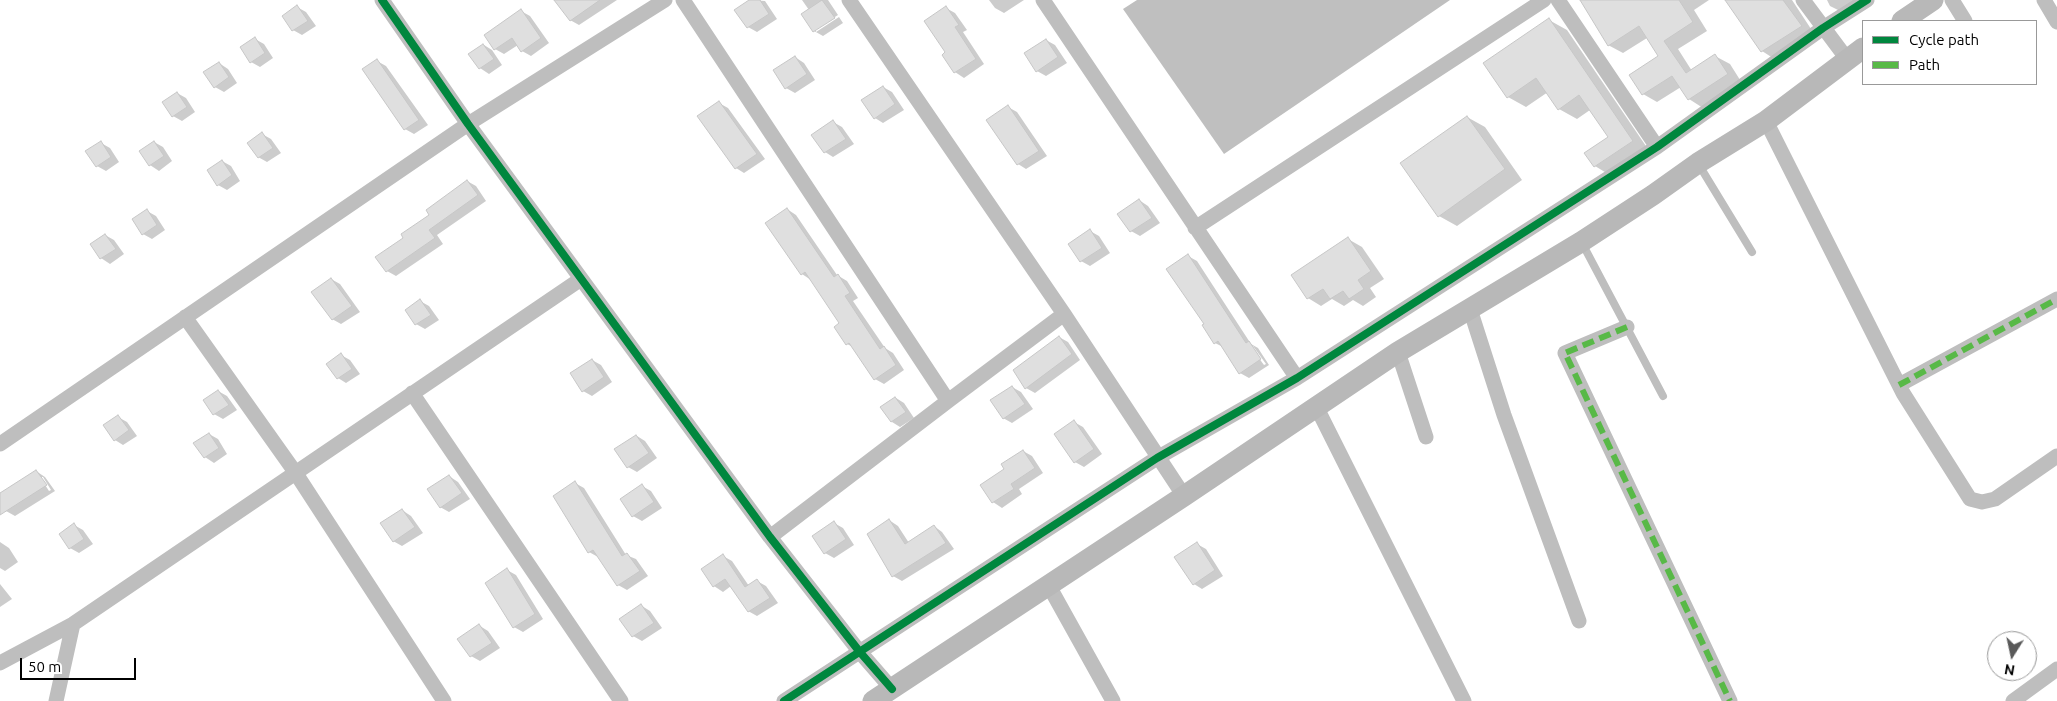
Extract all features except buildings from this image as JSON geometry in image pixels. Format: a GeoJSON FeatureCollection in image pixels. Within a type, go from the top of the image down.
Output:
{"type":"FeatureCollection","features":[{"type":"Feature","properties":{"kind":"street"},"geometry":{"type":"LineString","coordinates":[[382,0],[468,124],[581,279],[770,537],[858,651],[880,698],[1398,352],[1581,242],[1698,163],[1766,121],[1855,54],[1822,28],[1803,0]]}},
{"type":"Feature","properties":{"kind":"street"},"geometry":{"type":"LineString","coordinates":[[0,444],[468,124],[665,0]]}},
{"type":"Feature","properties":{"kind":"street"},"geometry":{"type":"LineString","coordinates":[[683,0],[948,401]]}},
{"type":"Feature","properties":{"kind":"street"},"geometry":{"type":"LineString","coordinates":[[849,0],[1064,314],[1157,458],[1184,496]]}},
{"type":"Feature","properties":{"kind":"street"},"geometry":{"type":"LineString","coordinates":[[1043,0],[1297,378]]}},
{"type":"Feature","properties":{"kind":"street"},"geometry":{"type":"LineString","coordinates":[[1195,228],[1544,0]]}},
{"type":"Feature","properties":{"kind":"street"},"geometry":{"type":"LineString","coordinates":[[1558,0],[1657,147]]}},
{"type":"Feature","properties":{"kind":"street"},"geometry":{"type":"LineString","coordinates":[[784,701],[858,651],[1157,458],[1297,378],[1657,147],[1822,28],[1867,0]]}},
{"type":"Feature","properties":{"kind":"street"},"geometry":{"type":"LineString","coordinates":[[1903,20],[1933,0]]}},
{"type":"Feature","properties":{"kind":"street"},"geometry":{"type":"LineString","coordinates":[[1952,0],[1964,20]]}},
{"type":"Feature","properties":{"kind":"street"},"geometry":{"type":"LineString","coordinates":[[2044,0],[2057,22]]}},
{"type":"Feature","properties":{"kind":"street"},"geometry":{"type":"LineString","coordinates":[[1766,121],[1899,385],[1970,499],[1982,502],[1995,499],[2057,456]]}},
{"type":"Feature","properties":{"kind":"street"},"geometry":{"type":"LineString","coordinates":[[0,664],[73,624],[581,279]]}},
{"type":"Feature","properties":{"kind":"street"},"geometry":{"type":"LineString","coordinates":[[1899,385],[2057,299]]}},
{"type":"Feature","properties":{"kind":"street"},"geometry":{"type":"LineString","coordinates":[[1470,309],[1504,415],[1579,621]]}},
{"type":"Feature","properties":{"kind":"street"},"geometry":{"type":"LineString","coordinates":[[770,537],[1064,314]]}},
{"type":"Feature","properties":{"kind":"street"},"geometry":{"type":"LineString","coordinates":[[185,318],[295,472],[444,701]]}},
{"type":"Feature","properties":{"kind":"street"},"geometry":{"type":"LineString","coordinates":[[1627,327],[1565,353],[1730,701]]}},
{"type":"Feature","properties":{"kind":"street"},"geometry":{"type":"LineString","coordinates":[[1398,352],[1426,437]]}},
{"type":"Feature","properties":{"kind":"street"},"geometry":{"type":"LineString","coordinates":[[412,393],[622,701]]}},
{"type":"Feature","properties":{"kind":"street"},"geometry":{"type":"LineString","coordinates":[[1316,406],[1464,701]]}},
{"type":"Feature","properties":{"kind":"street"},"geometry":{"type":"LineString","coordinates":[[1049,586],[1113,701]]}},
{"type":"Feature","properties":{"kind":"street"},"geometry":{"type":"LineString","coordinates":[[56,701],[73,624]]}},
{"type":"Feature","properties":{"kind":"street"},"geometry":{"type":"LineString","coordinates":[[2013,701],[2057,669]]}},
{"type":"Feature","properties":{"kind":"lane"},"geometry":{"type":"LineString","coordinates":[[1698,163],[1752,252]]}},
{"type":"Feature","properties":{"kind":"lane"},"geometry":{"type":"LineString","coordinates":[[1581,242],[1663,396]]}},
{"type":"Feature","properties":{"kind":"shaded area"},"geometry":{"type":"Polygon","coordinates":[[[1137,0],[1450,0],[1224,154],[1123,9],[1137,0]]]}},
{"type":"Feature","properties":{"kind":"marked path"},"geometry":{"type":"LineString","coordinates":[[1899,385],[2057,299]]}},
{"type":"Feature","properties":{"kind":"marked path"},"geometry":{"type":"LineString","coordinates":[[1627,327],[1565,353],[1730,701]]}},
{"type":"Feature","properties":{"kind":"cycle path"},"geometry":{"type":"LineString","coordinates":[[382,0],[468,124],[770,537],[859,651],[892,689]]}},
{"type":"Feature","properties":{"kind":"cycle path"},"geometry":{"type":"LineString","coordinates":[[784,701],[1157,458],[1297,378],[1657,147],[1823,28],[1867,0]]}}]}
